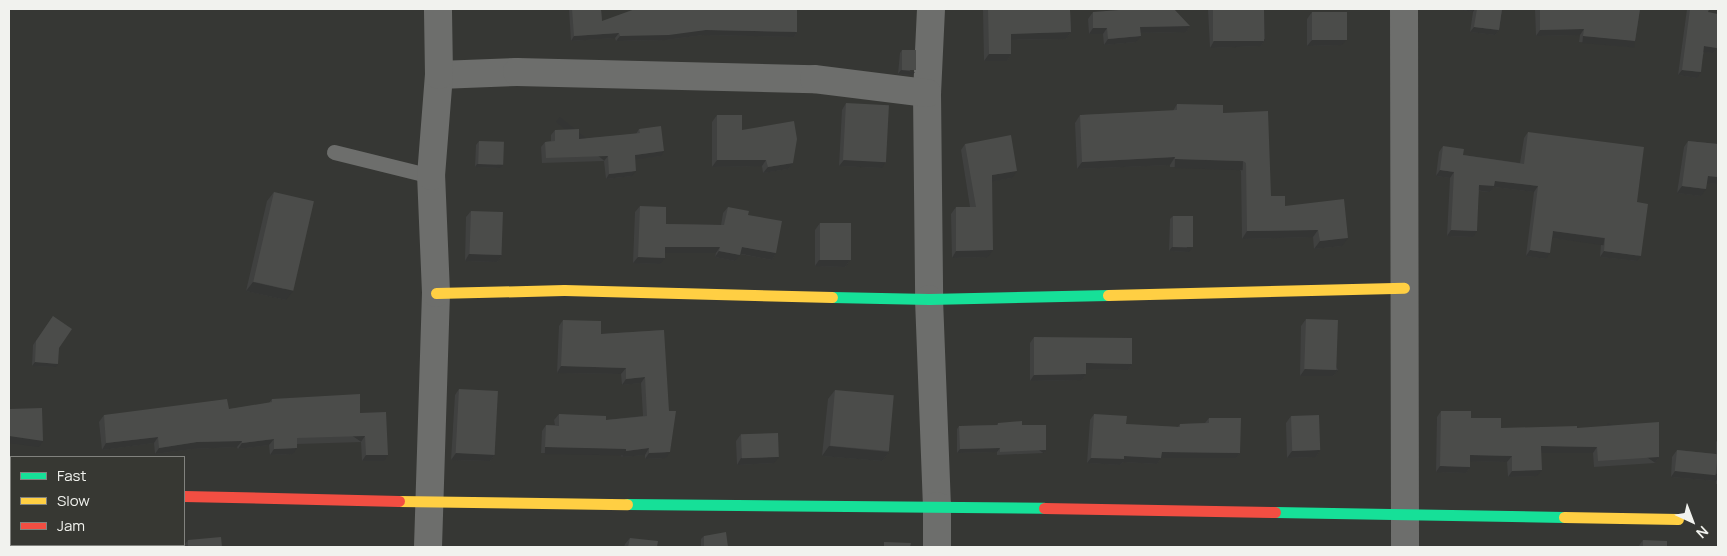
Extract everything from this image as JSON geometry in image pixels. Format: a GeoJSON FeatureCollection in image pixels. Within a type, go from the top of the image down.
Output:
{"type":"FeatureCollection","features":[{"type":"Feature","properties":{"kind":"street"},"geometry":{"type":"LineString","coordinates":[[428,547],[436,292],[431,176],[438,75],[438,9]]}},
{"type":"Feature","properties":{"kind":"street"},"geometry":{"type":"LineString","coordinates":[[931,9],[927,93],[929,299],[937,547]]}},
{"type":"Feature","properties":{"kind":"street"},"geometry":{"type":"LineString","coordinates":[[1404,9],[1406,547]]}},
{"type":"Feature","properties":{"kind":"street"},"geometry":{"type":"LineString","coordinates":[[438,75],[517,72],[814,79],[927,93]]}},
{"type":"Feature","properties":{"kind":"street"},"geometry":{"type":"LineString","coordinates":[[436,292],[564,290],[929,299],[1404,288]]}},
{"type":"Feature","properties":{"kind":"street"},"geometry":{"type":"LineString","coordinates":[[185,496],[429,502],[937,506],[1678,519]]}},
{"type":"Feature","properties":{"kind":"lane"},"geometry":{"type":"LineString","coordinates":[[334,152],[431,176]]}},
{"type":"Feature","properties":{"kind":"building"},"geometry":{"type":"Polygon","coordinates":[[[572,9],[601,9],[602,21],[635,9],[797,9],[797,32],[706,30],[669,35],[620,36],[619,33],[574,36],[572,9]]]}},
{"type":"Feature","properties":{"kind":"building"},"geometry":{"type":"Polygon","coordinates":[[[988,9],[1070,9],[1071,32],[1011,34],[1011,54],[989,54],[988,9]]]}},
{"type":"Feature","properties":{"kind":"building"},"geometry":{"type":"Polygon","coordinates":[[[1132,9],[1174,9],[1190,26],[1140,27],[1141,36],[1108,39],[1107,28],[1093,28],[1093,12],[1132,9]]]}},
{"type":"Feature","properties":{"kind":"building"},"geometry":{"type":"Polygon","coordinates":[[[1213,9],[1264,9],[1264,41],[1213,41],[1213,9]]]}},
{"type":"Feature","properties":{"kind":"building"},"geometry":{"type":"Polygon","coordinates":[[[1477,9],[1502,9],[1499,30],[1474,27],[1477,9]]]}},
{"type":"Feature","properties":{"kind":"building"},"geometry":{"type":"Polygon","coordinates":[[[1540,9],[1640,9],[1635,41],[1583,36],[1584,29],[1540,30],[1540,9]]]}},
{"type":"Feature","properties":{"kind":"building"},"geometry":{"type":"Polygon","coordinates":[[[1690,9],[1709,9],[1708,12],[1718,14],[1717,48],[1704,46],[1701,72],[1682,70],[1690,9]]]}},
{"type":"Feature","properties":{"kind":"building"},"geometry":{"type":"Polygon","coordinates":[[[1312,12],[1347,12],[1347,40],[1312,40],[1312,12]]]}},
{"type":"Feature","properties":{"kind":"building"},"geometry":{"type":"Polygon","coordinates":[[[902,50],[916,50],[916,70],[902,70],[902,50]]]}},
{"type":"Feature","properties":{"kind":"building"},"geometry":{"type":"Polygon","coordinates":[[[846,103],[889,105],[886,162],[843,160],[846,103]]]}},
{"type":"Feature","properties":{"kind":"building"},"geometry":{"type":"Polygon","coordinates":[[[1177,104],[1223,105],[1223,113],[1268,111],[1271,196],[1285,196],[1285,206],[1344,199],[1348,238],[1320,241],[1318,230],[1247,231],[1246,163],[1243,161],[1175,159],[1175,157],[1082,162],[1080,115],[1177,110],[1177,104]]]}},
{"type":"Feature","properties":{"kind":"building"},"geometry":{"type":"Polygon","coordinates":[[[717,115],[742,115],[742,130],[794,121],[797,139],[793,163],[768,167],[766,160],[717,160],[717,115]]]}},
{"type":"Feature","properties":{"kind":"building"},"geometry":{"type":"Polygon","coordinates":[[[661,126],[664,151],[635,155],[636,171],[609,174],[608,156],[546,158],[545,142],[555,141],[555,130],[579,129],[579,139],[640,133],[639,129],[661,126]]]}},
{"type":"Feature","properties":{"kind":"building"},"geometry":{"type":"Polygon","coordinates":[[[1528,132],[1644,147],[1637,202],[1648,204],[1641,256],[1604,251],[1605,238],[1553,231],[1550,253],[1530,250],[1538,186],[1495,181],[1494,186],[1479,185],[1477,231],[1451,230],[1454,172],[1440,170],[1443,146],[1464,149],[1463,155],[1524,164],[1528,132]]]}},
{"type":"Feature","properties":{"kind":"building"},"geometry":{"type":"Polygon","coordinates":[[[1011,135],[1017,171],[992,175],[993,250],[956,251],[956,207],[976,207],[965,144],[1011,135]]]}},
{"type":"Feature","properties":{"kind":"building"},"geometry":{"type":"Polygon","coordinates":[[[479,141],[504,142],[503,165],[478,164],[479,141]]]}},
{"type":"Feature","properties":{"kind":"building"},"geometry":{"type":"Polygon","coordinates":[[[1688,141],[1718,144],[1718,177],[1708,176],[1706,189],[1682,186],[1688,141]]]}},
{"type":"Feature","properties":{"kind":"building"},"geometry":{"type":"Polygon","coordinates":[[[274,192],[314,201],[293,291],[253,282],[274,192]]]}},
{"type":"Feature","properties":{"kind":"building"},"geometry":{"type":"Polygon","coordinates":[[[640,206],[666,207],[666,224],[724,225],[728,207],[749,211],[748,215],[782,221],[776,253],[742,247],[740,255],[719,251],[720,247],[665,247],[665,258],[638,257],[640,206]]]}},
{"type":"Feature","properties":{"kind":"building"},"geometry":{"type":"Polygon","coordinates":[[[471,211],[503,212],[501,255],[469,254],[471,211]]]}},
{"type":"Feature","properties":{"kind":"building"},"geometry":{"type":"Polygon","coordinates":[[[1173,216],[1193,216],[1193,247],[1173,247],[1173,216]]]}},
{"type":"Feature","properties":{"kind":"building"},"geometry":{"type":"Polygon","coordinates":[[[820,223],[851,223],[851,260],[820,260],[820,223]]]}},
{"type":"Feature","properties":{"kind":"building"},"geometry":{"type":"Polygon","coordinates":[[[53,316],[72,329],[59,348],[58,364],[35,362],[36,341],[53,316]]]}},
{"type":"Feature","properties":{"kind":"building"},"geometry":{"type":"Polygon","coordinates":[[[1306,319],[1338,320],[1336,370],[1304,369],[1306,319]]]}},
{"type":"Feature","properties":{"kind":"building"},"geometry":{"type":"Polygon","coordinates":[[[563,320],[601,321],[601,334],[664,330],[669,411],[676,411],[670,452],[649,453],[649,448],[626,451],[626,449],[545,447],[546,425],[559,426],[559,414],[606,416],[606,420],[647,416],[645,377],[626,379],[626,368],[561,366],[563,320]]]}},
{"type":"Feature","properties":{"kind":"building"},"geometry":{"type":"Polygon","coordinates":[[[1034,337],[1132,338],[1132,364],[1086,363],[1086,374],[1034,375],[1034,337]]]}},
{"type":"Feature","properties":{"kind":"building"},"geometry":{"type":"Polygon","coordinates":[[[459,389],[498,391],[495,455],[456,453],[459,389]]]}},
{"type":"Feature","properties":{"kind":"building"},"geometry":{"type":"Polygon","coordinates":[[[835,390],[894,395],[889,451],[830,446],[835,390]]]}},
{"type":"Feature","properties":{"kind":"building"},"geometry":{"type":"Polygon","coordinates":[[[360,394],[360,413],[386,412],[388,455],[366,455],[365,436],[297,438],[297,448],[274,449],[274,439],[242,443],[242,441],[197,442],[159,448],[158,437],[106,443],[104,415],[227,399],[229,409],[272,402],[272,399],[360,394]]]}},
{"type":"Feature","properties":{"kind":"building"},"geometry":{"type":"Polygon","coordinates":[[[42,408],[43,441],[9,436],[9,409],[42,408]]]}},
{"type":"Feature","properties":{"kind":"building"},"geometry":{"type":"Polygon","coordinates":[[[1441,411],[1471,411],[1471,418],[1501,418],[1501,428],[1577,426],[1577,428],[1659,422],[1659,457],[1598,461],[1597,447],[1541,446],[1542,470],[1512,471],[1512,456],[1470,455],[1470,467],[1440,466],[1441,411]]]}},
{"type":"Feature","properties":{"kind":"building"},"geometry":{"type":"Polygon","coordinates":[[[1094,414],[1127,416],[1126,424],[1180,427],[1180,424],[1209,423],[1209,418],[1241,418],[1240,453],[1162,452],[1161,458],[1124,456],[1124,459],[1091,458],[1094,414]]]}},
{"type":"Feature","properties":{"kind":"building"},"geometry":{"type":"Polygon","coordinates":[[[1319,415],[1320,450],[1292,451],[1291,416],[1319,415]]]}},
{"type":"Feature","properties":{"kind":"building"},"geometry":{"type":"Polygon","coordinates":[[[1022,421],[1022,425],[1046,425],[1046,450],[1000,452],[1000,448],[960,449],[959,426],[998,425],[998,423],[1022,421]]]}},
{"type":"Feature","properties":{"kind":"building"},"geometry":{"type":"Polygon","coordinates":[[[778,433],[779,457],[742,458],[741,434],[778,433]]]}},
{"type":"Feature","properties":{"kind":"building"},"geometry":{"type":"Polygon","coordinates":[[[1677,450],[1718,454],[1716,475],[1675,471],[1677,450]]]}},
{"type":"Feature","properties":{"kind":"building"},"geometry":{"type":"Polygon","coordinates":[[[726,532],[728,547],[704,547],[704,536],[726,532]]]}},
{"type":"Feature","properties":{"kind":"building"},"geometry":{"type":"Polygon","coordinates":[[[221,537],[222,547],[188,547],[188,540],[221,537]]]}},
{"type":"Feature","properties":{"kind":"building"},"geometry":{"type":"Polygon","coordinates":[[[630,538],[658,541],[657,547],[628,547],[630,538]]]}},
{"type":"Feature","properties":{"kind":"building"},"geometry":{"type":"Polygon","coordinates":[[[1643,540],[1667,541],[1667,547],[1643,547],[1643,540]]]}},
{"type":"Feature","properties":{"kind":"building"},"geometry":{"type":"Polygon","coordinates":[[[884,542],[911,543],[910,547],[884,547],[884,542]]]}},
{"type":"Feature","properties":{"kind":"traffic: fast"},"geometry":{"type":"LineString","coordinates":[[832,297],[929,299],[1108,295]]}},
{"type":"Feature","properties":{"kind":"traffic: fast"},"geometry":{"type":"LineString","coordinates":[[627,504],[1044,508]]}},
{"type":"Feature","properties":{"kind":"traffic: fast"},"geometry":{"type":"LineString","coordinates":[[1275,512],[1564,517]]}},
{"type":"Feature","properties":{"kind":"traffic: slow"},"geometry":{"type":"LineString","coordinates":[[1108,295],[1404,288]]}},
{"type":"Feature","properties":{"kind":"traffic: slow"},"geometry":{"type":"LineString","coordinates":[[436,293],[564,290],[832,297]]}},
{"type":"Feature","properties":{"kind":"traffic: slow"},"geometry":{"type":"LineString","coordinates":[[399,501],[627,504]]}},
{"type":"Feature","properties":{"kind":"traffic: slow"},"geometry":{"type":"LineString","coordinates":[[1564,517],[1678,519]]}},
{"type":"Feature","properties":{"kind":"traffic: jam"},"geometry":{"type":"LineString","coordinates":[[185,496],[399,501]]}},
{"type":"Feature","properties":{"kind":"traffic: jam"},"geometry":{"type":"LineString","coordinates":[[1044,508],[1275,512]]}}]}
